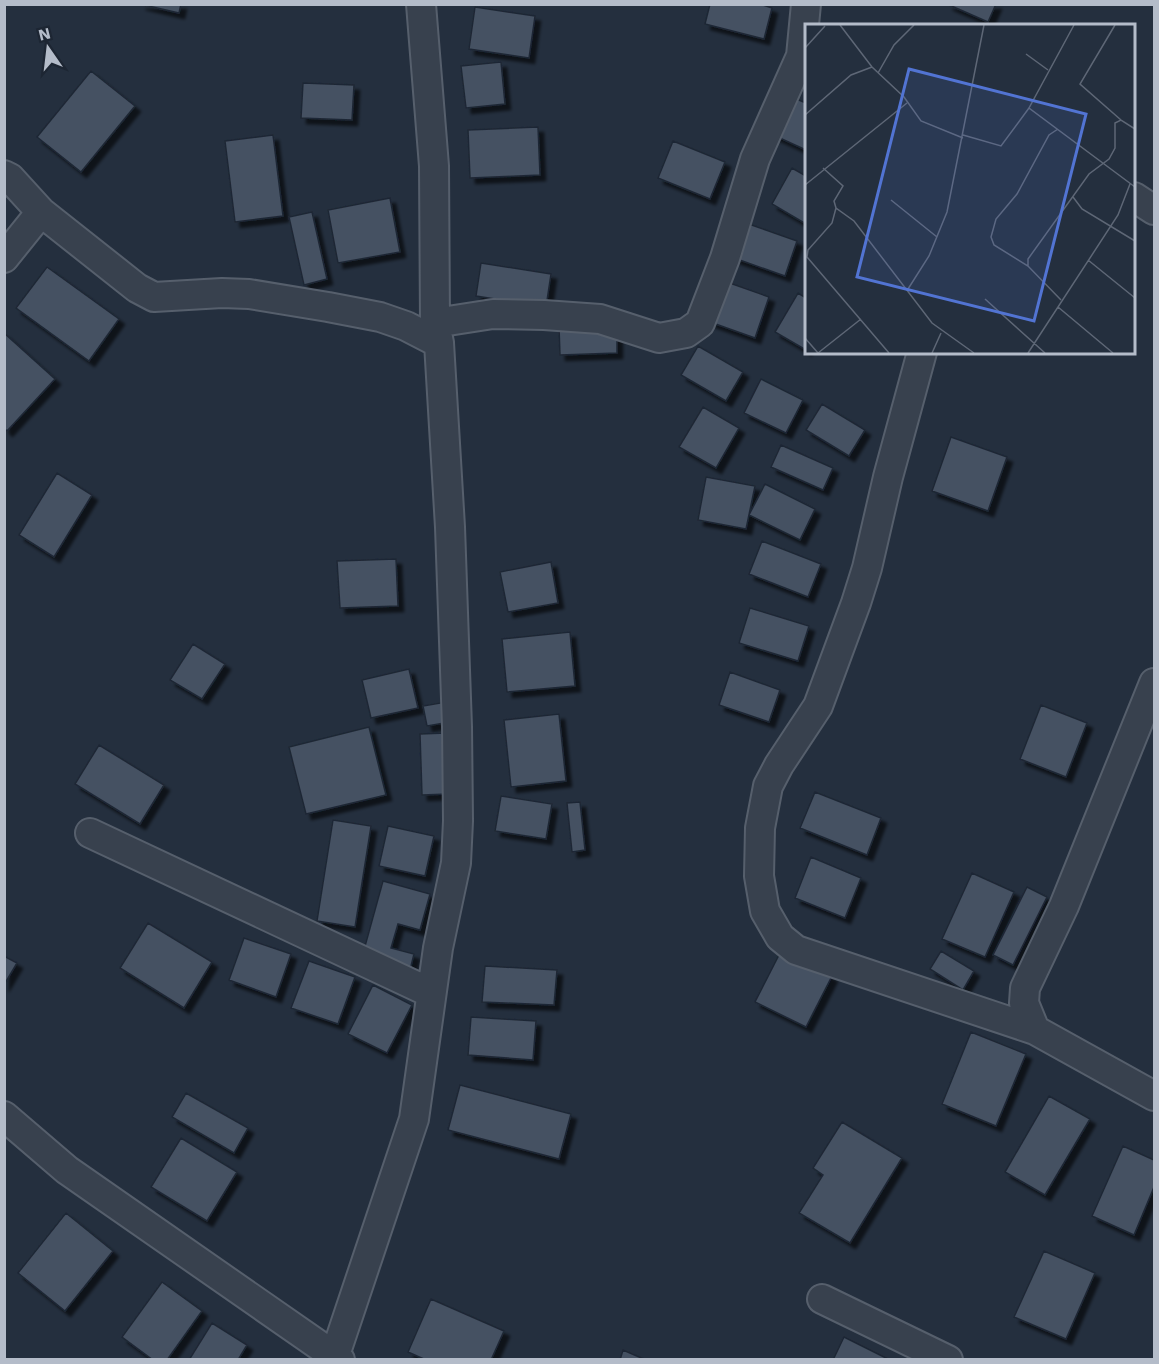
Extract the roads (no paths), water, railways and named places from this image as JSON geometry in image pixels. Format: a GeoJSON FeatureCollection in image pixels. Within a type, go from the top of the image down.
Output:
{"type":"FeatureCollection","features":[{"type":"Feature","properties":{"kind":"street"},"geometry":{"type":"LineString","coordinates":[[4,1116],[67,1170],[337,1357],[414,1119],[438,948],[456,863],[457,727],[450,526],[437,333],[434,166],[421,4]]}},
{"type":"Feature","properties":{"kind":"street"},"geometry":{"type":"LineString","coordinates":[[805,24],[806,4]]}},
{"type":"Feature","properties":{"kind":"street"},"geometry":{"type":"LineString","coordinates":[[4,175],[10,178],[41,213],[137,288],[154,297],[222,293],[249,294],[380,317],[437,333],[493,314],[600,319],[659,338],[686,333],[700,323],[724,258],[755,159],[804,58],[805,31]]}},
{"type":"Feature","properties":{"kind":"street"},"geometry":{"type":"LineString","coordinates":[[1135,198],[1155,210]]}},
{"type":"Feature","properties":{"kind":"street"},"geometry":{"type":"LineString","coordinates":[[4,258],[41,213]]}},
{"type":"Feature","properties":{"kind":"street"},"geometry":{"type":"LineString","coordinates":[[921,354],[856,603],[818,705],[778,765],[768,786],[760,828],[759,876],[765,911],[780,937],[796,950],[1035,1030],[1155,1096]]}},
{"type":"Feature","properties":{"kind":"street"},"geometry":{"type":"LineString","coordinates":[[1035,1030],[1024,1003],[1025,988],[1065,906],[1155,683]]}},
{"type":"Feature","properties":{"kind":"street"},"geometry":{"type":"LineString","coordinates":[[90,833],[431,993]]}},
{"type":"Feature","properties":{"kind":"street"},"geometry":{"type":"LineString","coordinates":[[822,1299],[948,1359]]}}]}
